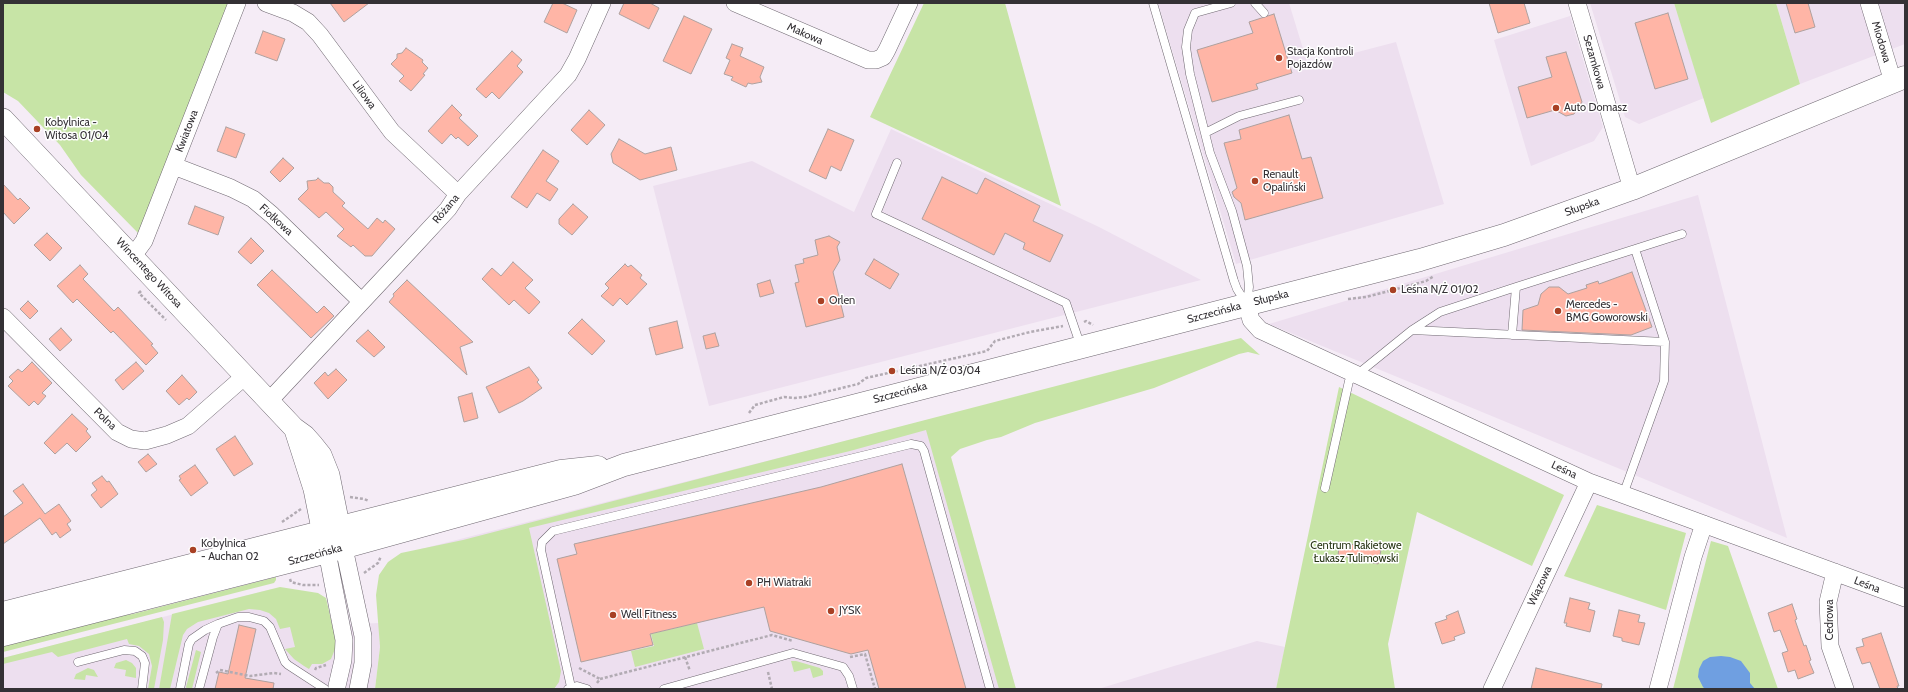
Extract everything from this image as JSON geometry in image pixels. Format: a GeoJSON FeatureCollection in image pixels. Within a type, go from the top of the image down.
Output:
{"type":"FeatureCollection","features":[{"type":"Feature","properties":{"kind":"main road","name":"Słupska"},"geometry":{"type":"LineString","coordinates":[[1247,305],[1420,260],[1504,235],[1632,189],[1899,79]]}},
{"type":"Feature","properties":{"kind":"main road","name":"Szczecińska"},"geometry":{"type":"LineString","coordinates":[[3,613],[333,540],[574,484],[624,465],[1247,305]]}},
{"type":"Feature","properties":{"kind":"main road","name":"Szczecińska"},"geometry":{"type":"LineString","coordinates":[[3,635],[333,540]]}},
{"type":"Feature","properties":{"kind":"street","name":"Kwiatowa"},"geometry":{"type":"LineString","coordinates":[[133,256],[144,240],[237,3]]}},
{"type":"Feature","properties":{"kind":"street","name":"Liliowa"},"geometry":{"type":"LineString","coordinates":[[266,3],[308,22],[320,35],[392,132],[458,194]]}},
{"type":"Feature","properties":{"kind":"street","name":"Różana"},"geometry":{"type":"LineString","coordinates":[[269,401],[361,301],[417,244],[448,209],[458,194],[568,75],[577,59],[602,3]]}},
{"type":"Feature","properties":{"kind":"street","name":"Makowa"},"geometry":{"type":"LineString","coordinates":[[735,3],[859,58],[868,60],[876,60],[883,57],[909,3]]}},
{"type":"Feature","properties":{"kind":"street","name":"Sezamkowa"},"geometry":{"type":"LineString","coordinates":[[1577,3],[1632,189]]}},
{"type":"Feature","properties":{"kind":"street","name":"Miodowa"},"geometry":{"type":"LineString","coordinates":[[1869,3],[1899,79]]}},
{"type":"Feature","properties":{"kind":"street","name":"Wincentego Witosa"},"geometry":{"type":"LineString","coordinates":[[3,119],[294,428],[333,540]]}},
{"type":"Feature","properties":{"kind":"street","name":"Fiołkowa"},"geometry":{"type":"LineString","coordinates":[[174,166],[231,188],[253,199],[272,215],[361,301]]}},
{"type":"Feature","properties":{"kind":"street","name":"Leśna"},"geometry":{"type":"LineString","coordinates":[[1247,305],[1251,320],[1260,330],[1590,482],[1905,598]]}},
{"type":"Feature","properties":{"kind":"street","name":"Polna"},"geometry":{"type":"LineString","coordinates":[[3,317],[117,432],[131,439],[145,441],[167,435],[188,426],[245,376]]}},
{"type":"Feature","properties":{"kind":"street","name":"Wiązowa"},"geometry":{"type":"LineString","coordinates":[[1492,689],[1590,482]]}},
{"type":"Feature","properties":{"kind":"street"},"geometry":{"type":"LineString","coordinates":[[1658,689],[1693,557],[1704,524]]}},
{"type":"Feature","properties":{"kind":"street"},"geometry":{"type":"LineString","coordinates":[[333,540],[344,640],[343,660],[336,688]]}},
{"type":"Feature","properties":{"kind":"street"},"geometry":{"type":"LineString","coordinates":[[333,540],[364,636],[363,663],[358,689]]}},
{"type":"Feature","properties":{"kind":"street","name":"Cedrowa"},"geometry":{"type":"LineString","coordinates":[[1835,572],[1828,602],[1830,646],[1845,689]]}},
{"type":"Feature","properties":{"kind":"lane"},"geometry":{"type":"LineString","coordinates":[[1153,3],[1232,274],[1237,289],[1247,305]]}},
{"type":"Feature","properties":{"kind":"lane"},"geometry":{"type":"LineString","coordinates":[[1231,3],[1195,13],[1188,30],[1186,47],[1190,74],[1210,153],[1232,211],[1247,266],[1249,287],[1247,305]]}},
{"type":"Feature","properties":{"kind":"lane"},"geometry":{"type":"LineString","coordinates":[[1255,3],[1264,13]]}},
{"type":"Feature","properties":{"kind":"lane"},"geometry":{"type":"LineString","coordinates":[[1205,132],[1239,116],[1299,100]]}},
{"type":"Feature","properties":{"kind":"lane"},"geometry":{"type":"LineString","coordinates":[[897,163],[876,214],[1066,303],[1081,348]]}},
{"type":"Feature","properties":{"kind":"lane"},"geometry":{"type":"LineString","coordinates":[[1325,488],[1349,381],[1412,330],[1440,312],[1682,234]]}},
{"type":"Feature","properties":{"kind":"lane"},"geometry":{"type":"LineString","coordinates":[[1623,495],[1664,381],[1666,342],[1635,249]]}},
{"type":"Feature","properties":{"kind":"lane"},"geometry":{"type":"LineString","coordinates":[[1512,335],[1516,287]]}},
{"type":"Feature","properties":{"kind":"lane"},"geometry":{"type":"LineString","coordinates":[[1412,330],[1666,342]]}},
{"type":"Feature","properties":{"kind":"lane"},"geometry":{"type":"LineString","coordinates":[[587,689],[577,686],[570,688],[541,550],[542,542],[553,531],[916,444],[921,446],[924,450],[990,689]]}},
{"type":"Feature","properties":{"kind":"lane"},"geometry":{"type":"LineString","coordinates":[[180,689],[189,644],[192,639],[205,630],[238,617],[249,617],[264,621],[270,627],[285,662],[336,688]]}},
{"type":"Feature","properties":{"kind":"lane"},"geometry":{"type":"LineString","coordinates":[[198,689],[212,637],[218,624]]}},
{"type":"Feature","properties":{"kind":"lane"},"geometry":{"type":"LineString","coordinates":[[78,662],[124,650],[135,651],[142,656],[145,662],[142,689]]}},
{"type":"Feature","properties":{"kind":"lane"},"geometry":{"type":"LineString","coordinates":[[664,689],[792,653],[843,667],[850,676],[853,689]]}},
{"type":"Feature","properties":{"kind":"path"},"geometry":{"type":"LineString","coordinates":[[746,415],[753,410],[755,405],[784,396],[795,398],[805,397],[843,388],[858,384],[866,378],[987,351],[995,341],[1030,332],[1073,325]]}},
{"type":"Feature","properties":{"kind":"path"},"geometry":{"type":"LineString","coordinates":[[348,497],[364,499],[373,504]]}},
{"type":"Feature","properties":{"kind":"path"},"geometry":{"type":"LineString","coordinates":[[278,526],[301,509]]}},
{"type":"Feature","properties":{"kind":"path"},"geometry":{"type":"LineString","coordinates":[[366,573],[378,563],[384,549]]}},
{"type":"Feature","properties":{"kind":"path"},"geometry":{"type":"LineString","coordinates":[[291,582],[304,585],[318,585]]}},
{"type":"Feature","properties":{"kind":"path"},"geometry":{"type":"LineString","coordinates":[[563,651],[574,649],[579,668],[600,679]]}},
{"type":"Feature","properties":{"kind":"path"},"geometry":{"type":"LineString","coordinates":[[764,660],[772,689]]}},
{"type":"Feature","properties":{"kind":"path"},"geometry":{"type":"LineString","coordinates":[[215,678],[216,672],[220,670],[250,676],[274,673],[285,676]]}},
{"type":"Feature","properties":{"kind":"shaded area"},"geometry":{"type":"Polygon","coordinates":[[[1158,3],[1289,3],[1308,65],[1396,42],[1444,204],[1236,264],[1158,3]]]}},
{"type":"Feature","properties":{"kind":"shaded area"},"geometry":{"type":"Polygon","coordinates":[[[1590,3],[1674,3],[1704,98],[1639,124],[1625,117],[1590,3]]]}},
{"type":"Feature","properties":{"kind":"shaded area"},"geometry":{"type":"Polygon","coordinates":[[[1776,3],[1905,3],[1905,44],[1800,84],[1776,3]]]}},
{"type":"Feature","properties":{"kind":"shaded area"},"geometry":{"type":"Polygon","coordinates":[[[1570,16],[1603,127],[1594,141],[1531,166],[1494,40],[1570,16]]]}},
{"type":"Feature","properties":{"kind":"shaded area"},"geometry":{"type":"Polygon","coordinates":[[[891,129],[1099,227],[1201,280],[709,406],[653,186],[752,161],[854,212],[891,129]]]}},
{"type":"Feature","properties":{"kind":"shaded area"},"geometry":{"type":"Polygon","coordinates":[[[1698,195],[1787,538],[1269,324],[1698,195]]]}},
{"type":"Feature","properties":{"kind":"shaded area"},"geometry":{"type":"Polygon","coordinates":[[[939,417],[1016,689],[556,689],[542,668],[421,549],[939,417]]]}},
{"type":"Feature","properties":{"kind":"shaded area"},"geometry":{"type":"Polygon","coordinates":[[[272,589],[333,625],[379,623],[380,647],[375,689],[3,689],[3,658],[272,589]]]}},
{"type":"Feature","properties":{"kind":"shaded area"},"geometry":{"type":"Polygon","coordinates":[[[1257,641],[1285,647],[1276,689],[1098,689],[1257,641]]]}},
{"type":"Feature","properties":{"kind":"green space"},"geometry":{"type":"Polygon","coordinates":[[[3,3],[231,3],[145,222],[138,233],[81,175],[60,145],[18,101],[3,92],[3,3]]]}},
{"type":"Feature","properties":{"kind":"green space"},"geometry":{"type":"Polygon","coordinates":[[[924,3],[1005,3],[1061,206],[870,117],[924,3]]]}},
{"type":"Feature","properties":{"kind":"green space"},"geometry":{"type":"Polygon","coordinates":[[[1674,3],[1776,3],[1800,84],[1711,123],[1674,3]]]}},
{"type":"Feature","properties":{"kind":"green space"},"geometry":{"type":"Polygon","coordinates":[[[1241,338],[1260,355],[1248,352],[1239,354],[1154,388],[1035,423],[1001,437],[960,449],[951,457],[1016,689],[999,689],[926,430],[850,451],[529,528],[561,671],[559,682],[554,689],[375,689],[380,647],[376,595],[379,575],[388,562],[401,553],[463,540],[1241,338]]]}},
{"type":"Feature","properties":{"kind":"green space","name":"Centrum Rakietowe Łukasz Tulimowski"},"geometry":{"type":"Polygon","coordinates":[[[1339,387],[1564,495],[1532,566],[1417,512],[1388,644],[1395,689],[1276,689],[1339,387]]]}},
{"type":"Feature","properties":{"kind":"green space"},"geometry":{"type":"Polygon","coordinates":[[[1597,505],[1686,533],[1666,610],[1564,576],[1597,505]]]}},
{"type":"Feature","properties":{"kind":"green space"},"geometry":{"type":"Polygon","coordinates":[[[1711,541],[1728,546],[1778,689],[1673,689],[1711,541]]]}},
{"type":"Feature","properties":{"kind":"green space"},"geometry":{"type":"Polygon","coordinates":[[[276,577],[274,583],[3,652],[3,643],[68,623],[133,614],[276,577]]]}},
{"type":"Feature","properties":{"kind":"green space"},"geometry":{"type":"Polygon","coordinates":[[[280,587],[318,593],[326,598],[335,637],[335,649],[331,659],[322,664],[312,664],[309,669],[304,666],[294,659],[285,649],[295,647],[290,627],[280,629],[276,619],[269,613],[249,609],[198,622],[187,629],[183,635],[170,689],[159,689],[172,614],[280,587]]]}},
{"type":"Feature","properties":{"kind":"green space"},"geometry":{"type":"Polygon","coordinates":[[[162,617],[164,622],[163,640],[154,689],[148,689],[152,666],[149,654],[139,646],[129,644],[127,639],[58,657],[52,652],[3,664],[3,658],[162,617]]]}},
{"type":"Feature","properties":{"kind":"green space"},"geometry":{"type":"Polygon","coordinates":[[[697,623],[704,649],[635,667],[631,651],[654,646],[651,634],[697,623]]]}},
{"type":"Feature","properties":{"kind":"green space"},"geometry":{"type":"Polygon","coordinates":[[[196,650],[201,652],[192,689],[187,689],[186,687],[196,650]]]}},
{"type":"Feature","properties":{"kind":"green space"},"geometry":{"type":"Polygon","coordinates":[[[126,660],[132,663],[136,668],[136,678],[125,676],[126,670],[114,668],[116,663],[126,660]]]}},
{"type":"Feature","properties":{"kind":"green space"},"geometry":{"type":"Polygon","coordinates":[[[791,661],[820,668],[823,671],[823,675],[813,678],[810,668],[794,672],[791,661]]]}},
{"type":"Feature","properties":{"kind":"green space"},"geometry":{"type":"Polygon","coordinates":[[[88,668],[94,670],[98,677],[86,675],[85,680],[74,679],[76,674],[88,668]]]}},
{"type":"Feature","properties":{"kind":"water"},"geometry":{"type":"Polygon","coordinates":[[[1710,657],[1730,657],[1741,661],[1750,673],[1750,683],[1755,689],[1705,689],[1698,677],[1699,669],[1703,661],[1710,657]]]}},
{"type":"Feature","properties":{"kind":"building"},"geometry":{"type":"Polygon","coordinates":[[[330,3],[369,3],[344,22],[330,3]]]}},
{"type":"Feature","properties":{"kind":"building"},"geometry":{"type":"Polygon","coordinates":[[[553,3],[562,3],[577,10],[567,33],[544,22],[553,3]]]}},
{"type":"Feature","properties":{"kind":"building"},"geometry":{"type":"Polygon","coordinates":[[[624,3],[650,3],[659,8],[649,29],[619,14],[624,3]]]}},
{"type":"Feature","properties":{"kind":"building"},"geometry":{"type":"Polygon","coordinates":[[[1489,3],[1524,3],[1530,23],[1498,33],[1489,3]]]}},
{"type":"Feature","properties":{"kind":"building"},"geometry":{"type":"Polygon","coordinates":[[[1786,3],[1808,3],[1815,27],[1795,33],[1786,3]]]}},
{"type":"Feature","properties":{"kind":"building"},"geometry":{"type":"Polygon","coordinates":[[[1668,13],[1688,79],[1655,89],[1635,23],[1668,13]]]}},
{"type":"Feature","properties":{"kind":"building"},"geometry":{"type":"Polygon","coordinates":[[[1274,14],[1292,73],[1256,84],[1258,89],[1212,102],[1197,50],[1253,33],[1249,22],[1274,14]]]}},
{"type":"Feature","properties":{"kind":"building"},"geometry":{"type":"Polygon","coordinates":[[[684,16],[712,29],[691,74],[663,61],[684,16]]]}},
{"type":"Feature","properties":{"kind":"building"},"geometry":{"type":"Polygon","coordinates":[[[263,31],[285,39],[277,61],[255,53],[263,31]]]}},
{"type":"Feature","properties":{"kind":"building"},"geometry":{"type":"Polygon","coordinates":[[[732,44],[743,48],[740,56],[764,67],[760,77],[762,82],[752,84],[748,83],[746,87],[731,80],[733,77],[724,74],[730,60],[726,58],[732,44]]]}},
{"type":"Feature","properties":{"kind":"building"},"geometry":{"type":"Polygon","coordinates":[[[406,48],[423,60],[422,62],[428,68],[423,74],[425,75],[411,91],[399,81],[404,76],[391,64],[397,58],[397,54],[402,53],[406,48]]]}},
{"type":"Feature","properties":{"kind":"building"},"geometry":{"type":"Polygon","coordinates":[[[512,51],[522,60],[517,66],[523,72],[499,99],[492,92],[486,98],[476,89],[512,51]]]}},
{"type":"Feature","properties":{"kind":"building"},"geometry":{"type":"Polygon","coordinates":[[[1566,52],[1582,102],[1574,114],[1566,116],[1555,110],[1527,118],[1518,87],[1552,77],[1546,57],[1566,52]]]}},
{"type":"Feature","properties":{"kind":"building"},"geometry":{"type":"Polygon","coordinates":[[[452,105],[462,115],[459,118],[478,136],[468,146],[458,137],[456,139],[451,134],[442,144],[428,131],[452,105]]]}},
{"type":"Feature","properties":{"kind":"building"},"geometry":{"type":"Polygon","coordinates":[[[589,110],[605,125],[587,145],[571,130],[589,110]]]}},
{"type":"Feature","properties":{"kind":"building"},"geometry":{"type":"Polygon","coordinates":[[[1289,115],[1302,159],[1311,157],[1323,198],[1245,220],[1241,203],[1234,197],[1232,192],[1237,188],[1224,143],[1241,139],[1239,130],[1289,115]]]}},
{"type":"Feature","properties":{"kind":"building"},"geometry":{"type":"Polygon","coordinates":[[[226,127],[245,134],[236,158],[217,151],[226,127]]]}},
{"type":"Feature","properties":{"kind":"building"},"geometry":{"type":"Polygon","coordinates":[[[828,129],[854,140],[841,171],[831,166],[826,179],[809,171],[828,129]]]}},
{"type":"Feature","properties":{"kind":"building"},"geometry":{"type":"Polygon","coordinates":[[[619,139],[645,154],[671,147],[677,170],[640,180],[613,163],[611,154],[619,139]]]}},
{"type":"Feature","properties":{"kind":"building"},"geometry":{"type":"Polygon","coordinates":[[[543,150],[559,161],[546,181],[558,189],[550,201],[537,193],[527,208],[511,197],[543,150]]]}},
{"type":"Feature","properties":{"kind":"building"},"geometry":{"type":"Polygon","coordinates":[[[283,158],[294,168],[280,182],[270,172],[283,158]]]}},
{"type":"Feature","properties":{"kind":"building"},"geometry":{"type":"Polygon","coordinates":[[[942,177],[977,194],[985,178],[1040,206],[1033,221],[1063,235],[1050,262],[1023,249],[1025,243],[1005,233],[994,255],[922,219],[942,177]]]}},
{"type":"Feature","properties":{"kind":"building"},"geometry":{"type":"Polygon","coordinates":[[[318,178],[324,183],[329,183],[333,187],[333,192],[345,203],[342,206],[368,229],[377,218],[383,223],[385,220],[395,229],[372,256],[365,256],[353,245],[351,247],[337,236],[344,229],[326,212],[319,218],[298,199],[308,189],[307,181],[316,180],[318,178]]]}},
{"type":"Feature","properties":{"kind":"building"},"geometry":{"type":"Polygon","coordinates":[[[3,184],[18,200],[20,198],[30,208],[14,224],[3,212],[3,184]]]}},
{"type":"Feature","properties":{"kind":"building"},"geometry":{"type":"Polygon","coordinates":[[[573,204],[588,217],[572,235],[559,224],[559,219],[573,204]]]}},
{"type":"Feature","properties":{"kind":"building"},"geometry":{"type":"Polygon","coordinates":[[[195,206],[224,217],[218,235],[188,224],[195,206]]]}},
{"type":"Feature","properties":{"kind":"building"},"geometry":{"type":"Polygon","coordinates":[[[47,233],[62,248],[50,261],[34,245],[47,233]]]}},
{"type":"Feature","properties":{"kind":"building"},"geometry":{"type":"Polygon","coordinates":[[[829,236],[840,242],[837,247],[840,260],[833,272],[844,317],[806,327],[795,283],[799,282],[795,265],[804,263],[803,259],[818,255],[815,240],[829,236]]]}},
{"type":"Feature","properties":{"kind":"building"},"geometry":{"type":"Polygon","coordinates":[[[251,238],[264,251],[251,264],[238,252],[251,238]]]}},
{"type":"Feature","properties":{"kind":"building"},"geometry":{"type":"Polygon","coordinates":[[[874,259],[899,274],[890,289],[865,274],[874,259]]]}},
{"type":"Feature","properties":{"kind":"building"},"geometry":{"type":"Polygon","coordinates":[[[513,262],[533,280],[525,288],[540,302],[529,314],[514,300],[509,305],[482,279],[492,268],[501,276],[513,262]]]}},
{"type":"Feature","properties":{"kind":"building"},"geometry":{"type":"Polygon","coordinates":[[[625,264],[628,267],[631,265],[642,275],[640,278],[647,284],[627,305],[620,298],[613,306],[601,296],[609,288],[605,284],[625,264]]]}},
{"type":"Feature","properties":{"kind":"building"},"geometry":{"type":"Polygon","coordinates":[[[80,265],[88,274],[83,279],[114,311],[118,307],[153,344],[151,345],[158,353],[146,365],[113,331],[111,333],[77,299],[73,303],[57,286],[80,265]]]}},
{"type":"Feature","properties":{"kind":"building"},"geometry":{"type":"Polygon","coordinates":[[[272,270],[317,313],[324,306],[334,316],[311,338],[257,285],[272,270]]]}},
{"type":"Feature","properties":{"kind":"building"},"geometry":{"type":"Polygon","coordinates":[[[1632,272],[1652,327],[1631,335],[1522,330],[1523,310],[1538,305],[1541,294],[1549,287],[1559,287],[1568,294],[1587,288],[1586,285],[1598,281],[1599,284],[1632,272]]]}},
{"type":"Feature","properties":{"kind":"building"},"geometry":{"type":"Polygon","coordinates":[[[407,280],[473,342],[460,347],[467,375],[389,302],[394,296],[393,294],[407,280]]]}},
{"type":"Feature","properties":{"kind":"building"},"geometry":{"type":"Polygon","coordinates":[[[770,280],[774,293],[760,297],[757,284],[770,280]]]}},
{"type":"Feature","properties":{"kind":"building"},"geometry":{"type":"Polygon","coordinates":[[[28,301],[38,311],[30,319],[20,309],[28,301]]]}},
{"type":"Feature","properties":{"kind":"building"},"geometry":{"type":"Polygon","coordinates":[[[582,319],[605,341],[592,355],[568,333],[582,319]]]}},
{"type":"Feature","properties":{"kind":"building"},"geometry":{"type":"Polygon","coordinates":[[[677,321],[683,348],[656,355],[649,328],[677,321]]]}},
{"type":"Feature","properties":{"kind":"building"},"geometry":{"type":"Polygon","coordinates":[[[61,328],[72,340],[60,351],[49,339],[61,328]]]}},
{"type":"Feature","properties":{"kind":"building"},"geometry":{"type":"Polygon","coordinates":[[[368,330],[385,347],[374,357],[356,341],[368,330]]]}},
{"type":"Feature","properties":{"kind":"building"},"geometry":{"type":"Polygon","coordinates":[[[715,333],[719,346],[706,349],[703,336],[715,333]]]}},
{"type":"Feature","properties":{"kind":"building"},"geometry":{"type":"Polygon","coordinates":[[[32,362],[52,383],[42,393],[46,396],[38,405],[34,401],[29,406],[8,386],[13,381],[9,377],[18,369],[22,372],[32,362]]]}},
{"type":"Feature","properties":{"kind":"building"},"geometry":{"type":"Polygon","coordinates":[[[136,362],[144,371],[123,390],[115,380],[136,362]]]}},
{"type":"Feature","properties":{"kind":"building"},"geometry":{"type":"Polygon","coordinates":[[[529,367],[539,380],[537,382],[542,388],[523,401],[499,413],[486,387],[529,367]]]}},
{"type":"Feature","properties":{"kind":"building"},"geometry":{"type":"Polygon","coordinates":[[[336,369],[347,380],[328,399],[314,383],[325,372],[328,376],[336,369]]]}},
{"type":"Feature","properties":{"kind":"building"},"geometry":{"type":"Polygon","coordinates":[[[182,375],[197,392],[189,400],[187,398],[179,405],[166,391],[182,375]]]}},
{"type":"Feature","properties":{"kind":"building"},"geometry":{"type":"Polygon","coordinates":[[[472,393],[478,418],[464,422],[458,397],[472,393]]]}},
{"type":"Feature","properties":{"kind":"building"},"geometry":{"type":"Polygon","coordinates":[[[72,414],[88,429],[86,431],[91,437],[76,452],[67,443],[55,454],[44,443],[72,414]]]}},
{"type":"Feature","properties":{"kind":"building"},"geometry":{"type":"Polygon","coordinates":[[[235,436],[253,464],[234,476],[216,449],[235,436]]]}},
{"type":"Feature","properties":{"kind":"building"},"geometry":{"type":"Polygon","coordinates":[[[148,454],[157,464],[146,472],[138,462],[148,454]]]}},
{"type":"Feature","properties":{"kind":"building","name":"PH Wiatraki"},"geometry":{"type":"Polygon","coordinates":[[[902,464],[966,689],[879,689],[868,650],[851,654],[770,631],[764,607],[650,634],[653,645],[581,662],[557,559],[577,554],[574,544],[821,487],[902,464]]]}},
{"type":"Feature","properties":{"kind":"building"},"geometry":{"type":"Polygon","coordinates":[[[195,465],[208,483],[191,496],[179,480],[181,479],[179,476],[195,465]]]}},
{"type":"Feature","properties":{"kind":"building"},"geometry":{"type":"Polygon","coordinates":[[[102,476],[107,482],[109,481],[118,494],[101,508],[91,495],[97,490],[92,483],[102,476]]]}},
{"type":"Feature","properties":{"kind":"building"},"geometry":{"type":"Polygon","coordinates":[[[23,484],[45,514],[59,504],[71,521],[67,524],[71,530],[60,538],[56,532],[52,535],[40,518],[3,544],[3,517],[23,503],[13,491],[23,484]]]}},
{"type":"Feature","properties":{"kind":"building"},"geometry":{"type":"Polygon","coordinates":[[[1340,542],[1381,550],[1378,564],[1338,555],[1340,542]]]}},
{"type":"Feature","properties":{"kind":"building"},"geometry":{"type":"Polygon","coordinates":[[[1570,598],[1590,603],[1588,609],[1595,611],[1590,632],[1566,626],[1567,623],[1564,623],[1570,598]]]}},
{"type":"Feature","properties":{"kind":"building"},"geometry":{"type":"Polygon","coordinates":[[[1792,604],[1797,619],[1795,620],[1804,646],[1806,645],[1811,660],[1809,661],[1814,673],[1798,679],[1795,670],[1788,672],[1782,653],[1788,651],[1780,630],[1774,632],[1768,613],[1792,604]]]}},
{"type":"Feature","properties":{"kind":"building"},"geometry":{"type":"Polygon","coordinates":[[[1619,610],[1640,615],[1638,622],[1645,623],[1639,645],[1622,641],[1622,638],[1613,636],[1619,610]]]}},
{"type":"Feature","properties":{"kind":"building"},"geometry":{"type":"Polygon","coordinates":[[[1458,611],[1465,633],[1454,637],[1455,640],[1442,644],[1435,623],[1447,619],[1446,616],[1458,611]]]}},
{"type":"Feature","properties":{"kind":"building"},"geometry":{"type":"Polygon","coordinates":[[[239,625],[256,629],[245,678],[274,683],[273,689],[215,689],[219,672],[228,674],[239,625]]]}},
{"type":"Feature","properties":{"kind":"building"},"geometry":{"type":"Polygon","coordinates":[[[1881,633],[1899,686],[1897,686],[1898,689],[1880,689],[1870,662],[1862,664],[1856,648],[1864,646],[1862,639],[1881,633]]]}},
{"type":"Feature","properties":{"kind":"building"},"geometry":{"type":"Polygon","coordinates":[[[1536,668],[1602,684],[1601,689],[1531,689],[1536,668]]]}},
{"type":"Feature","properties":{"kind":"place","name":"Stacja Kontroli Pojazdów"},"geometry":{"type":"Point","coordinates":[1279,58]}},
{"type":"Feature","properties":{"kind":"place","name":"Auto Domasz"},"geometry":{"type":"Point","coordinates":[1556,108]}},
{"type":"Feature","properties":{"kind":"place","name":"Kobylnica - Witosa 01/04"},"geometry":{"type":"Point","coordinates":[37,129]}},
{"type":"Feature","properties":{"kind":"place","name":"Renault Opaliński"},"geometry":{"type":"Point","coordinates":[1255,181]}},
{"type":"Feature","properties":{"kind":"place","name":"Leśna N/Ż 01/02"},"geometry":{"type":"Point","coordinates":[1393,290]}},
{"type":"Feature","properties":{"kind":"place","name":"Orlen"},"geometry":{"type":"Point","coordinates":[821,301]}},
{"type":"Feature","properties":{"kind":"place","name":"Mercedes - BMG Goworowski"},"geometry":{"type":"Point","coordinates":[1558,311]}},
{"type":"Feature","properties":{"kind":"place","name":"Leśna N/Ż 03/04"},"geometry":{"type":"Point","coordinates":[892,371]}},
{"type":"Feature","properties":{"kind":"place","name":"Kobylnica - Auchan 02"},"geometry":{"type":"Point","coordinates":[193,550]}},
{"type":"Feature","properties":{"kind":"place","name":"PH Wiatraki"},"geometry":{"type":"Point","coordinates":[749,583]}},
{"type":"Feature","properties":{"kind":"place","name":"JYSK"},"geometry":{"type":"Point","coordinates":[831,611]}},
{"type":"Feature","properties":{"kind":"place","name":"Well Fitness"},"geometry":{"type":"Point","coordinates":[613,615]}}]}
